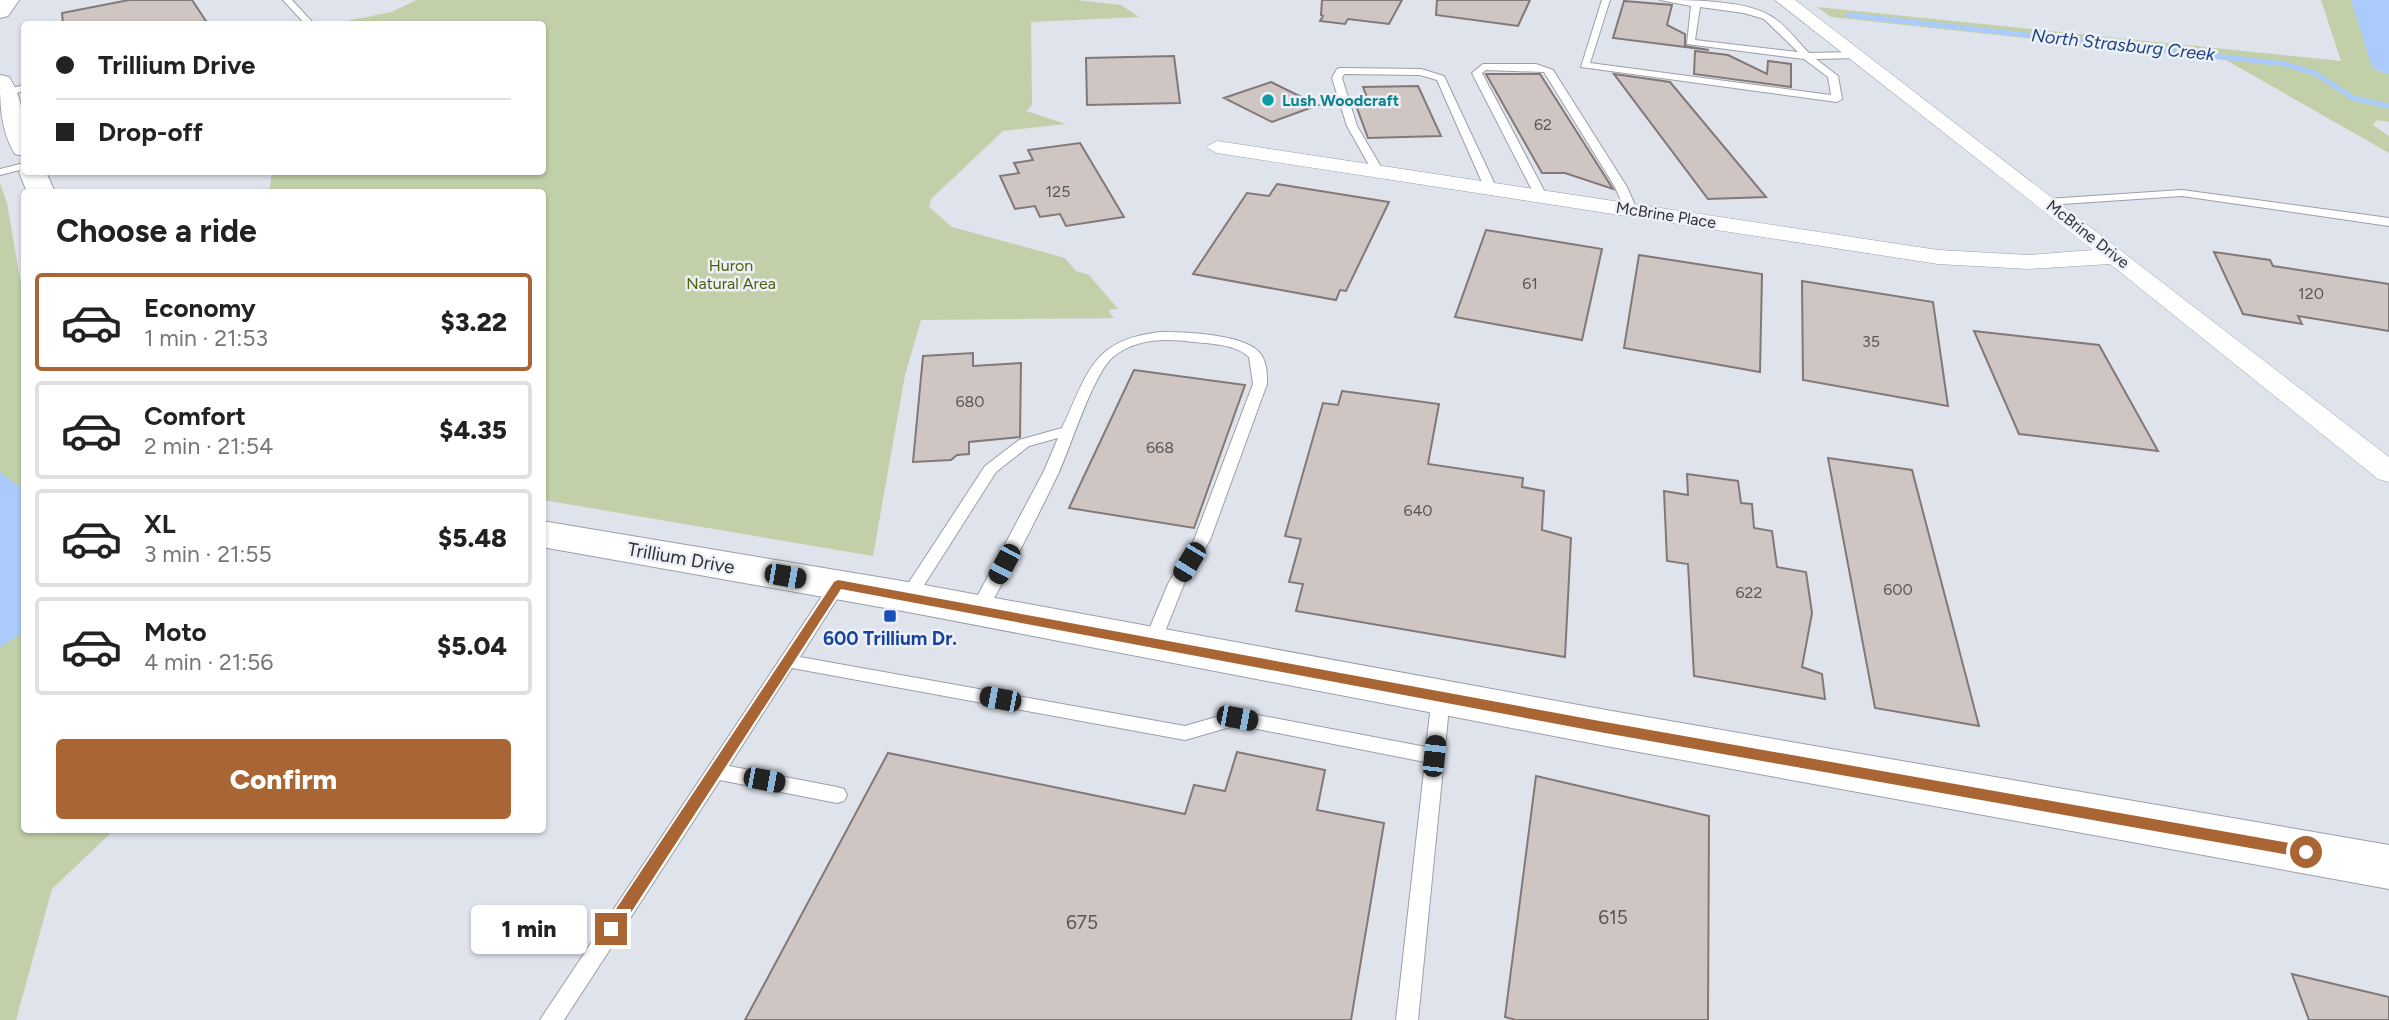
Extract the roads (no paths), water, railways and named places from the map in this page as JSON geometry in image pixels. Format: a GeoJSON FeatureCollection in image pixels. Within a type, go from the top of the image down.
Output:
{"type":"FeatureCollection","features":[{"type":"Feature","properties":{"kind":"street","name":"McBrine Drive"},"geometry":{"type":"LineString","coordinates":[[1784,0],[2048,202],[2389,472]]}},
{"type":"Feature","properties":{"kind":"street"},"geometry":{"type":"LineString","coordinates":[[13,96],[21,130]]}},
{"type":"Feature","properties":{"kind":"street","name":"McBrine Place"},"geometry":{"type":"LineString","coordinates":[[1217,147],[1938,257],[2029,262],[2116,257]]}},
{"type":"Feature","properties":{"kind":"street","name":"Trillium Drive"},"geometry":{"type":"LineString","coordinates":[[546,535],[908,597],[1441,697],[2389,867]]}},
{"type":"Feature","properties":{"kind":"lane"},"geometry":{"type":"LineString","coordinates":[[287,0],[307,21]]}},
{"type":"Feature","properties":{"kind":"lane"},"geometry":{"type":"LineString","coordinates":[[1606,0],[1584,65],[1837,99],[1833,76],[1807,56],[1767,17],[1745,10],[1664,0]]}},
{"type":"Feature","properties":{"kind":"lane"},"geometry":{"type":"LineString","coordinates":[[1696,4],[1690,41],[1807,56],[1856,55]]}},
{"type":"Feature","properties":{"kind":"lane"},"geometry":{"type":"LineString","coordinates":[[1541,197],[1476,73],[1483,67],[1536,67],[1548,70],[1620,187],[1631,210]]}},
{"type":"Feature","properties":{"kind":"lane"},"geometry":{"type":"LineString","coordinates":[[1378,172],[1352,126],[1336,78],[1340,71],[1421,72],[1441,78],[1491,189]]}},
{"type":"Feature","properties":{"kind":"lane"},"geometry":{"type":"LineString","coordinates":[[0,172],[21,167]]}},
{"type":"Feature","properties":{"kind":"lane"},"geometry":{"type":"LineString","coordinates":[[2048,202],[2182,193],[2389,222]]}},
{"type":"Feature","properties":{"kind":"lane"},"geometry":{"type":"LineString","coordinates":[[979,610],[1052,471],[1068,431],[1106,355],[1129,341],[1157,335],[1187,336],[1237,345],[1253,353],[1260,366],[1260,384],[1202,540],[1176,584],[1152,644]]}},
{"type":"Feature","properties":{"kind":"lane"},"geometry":{"type":"LineString","coordinates":[[908,597],[990,469],[1024,443],[1068,431]]}},
{"type":"Feature","properties":{"kind":"lane"},"geometry":{"type":"LineString","coordinates":[[551,1020],[838,585]]}},
{"type":"Feature","properties":{"kind":"lane"},"geometry":{"type":"LineString","coordinates":[[788,661],[1185,733],[1237,718],[1434,756]]}},
{"type":"Feature","properties":{"kind":"lane"},"geometry":{"type":"LineString","coordinates":[[1408,1020],[1441,697]]}},
{"type":"Feature","properties":{"kind":"lane"},"geometry":{"type":"LineString","coordinates":[[716,771],[837,795]]}},
{"type":"Feature","properties":{"kind":"water"},"geometry":{"type":"Polygon","coordinates":[[[2351,0],[2389,0],[2389,74],[2376,70],[2371,64],[2351,0]]]}},
{"type":"Feature","properties":{"kind":"water"},"geometry":{"type":"Polygon","coordinates":[[[0,472],[21,488],[21,634],[0,647],[0,472]]]}},
{"type":"Feature","properties":{"kind":"waterway","name":"North Strasburg Creek"},"geometry":{"type":"LineString","coordinates":[[1848,15],[2285,64],[2315,73],[2353,98],[2389,106]]}},
{"type":"Feature","properties":{"kind":"place","name":"Lush Woodcraft"},"geometry":{"type":"Point","coordinates":[1268,100]}},
{"type":"Feature","properties":{"kind":"place","name":"600 Trillium Dr."},"geometry":{"type":"Point","coordinates":[890,616]}},
{"type":"Feature","properties":{"kind":"park label","name":"Huron Natural Area"},"geometry":{"type":"Point","coordinates":[731,274]}}]}
